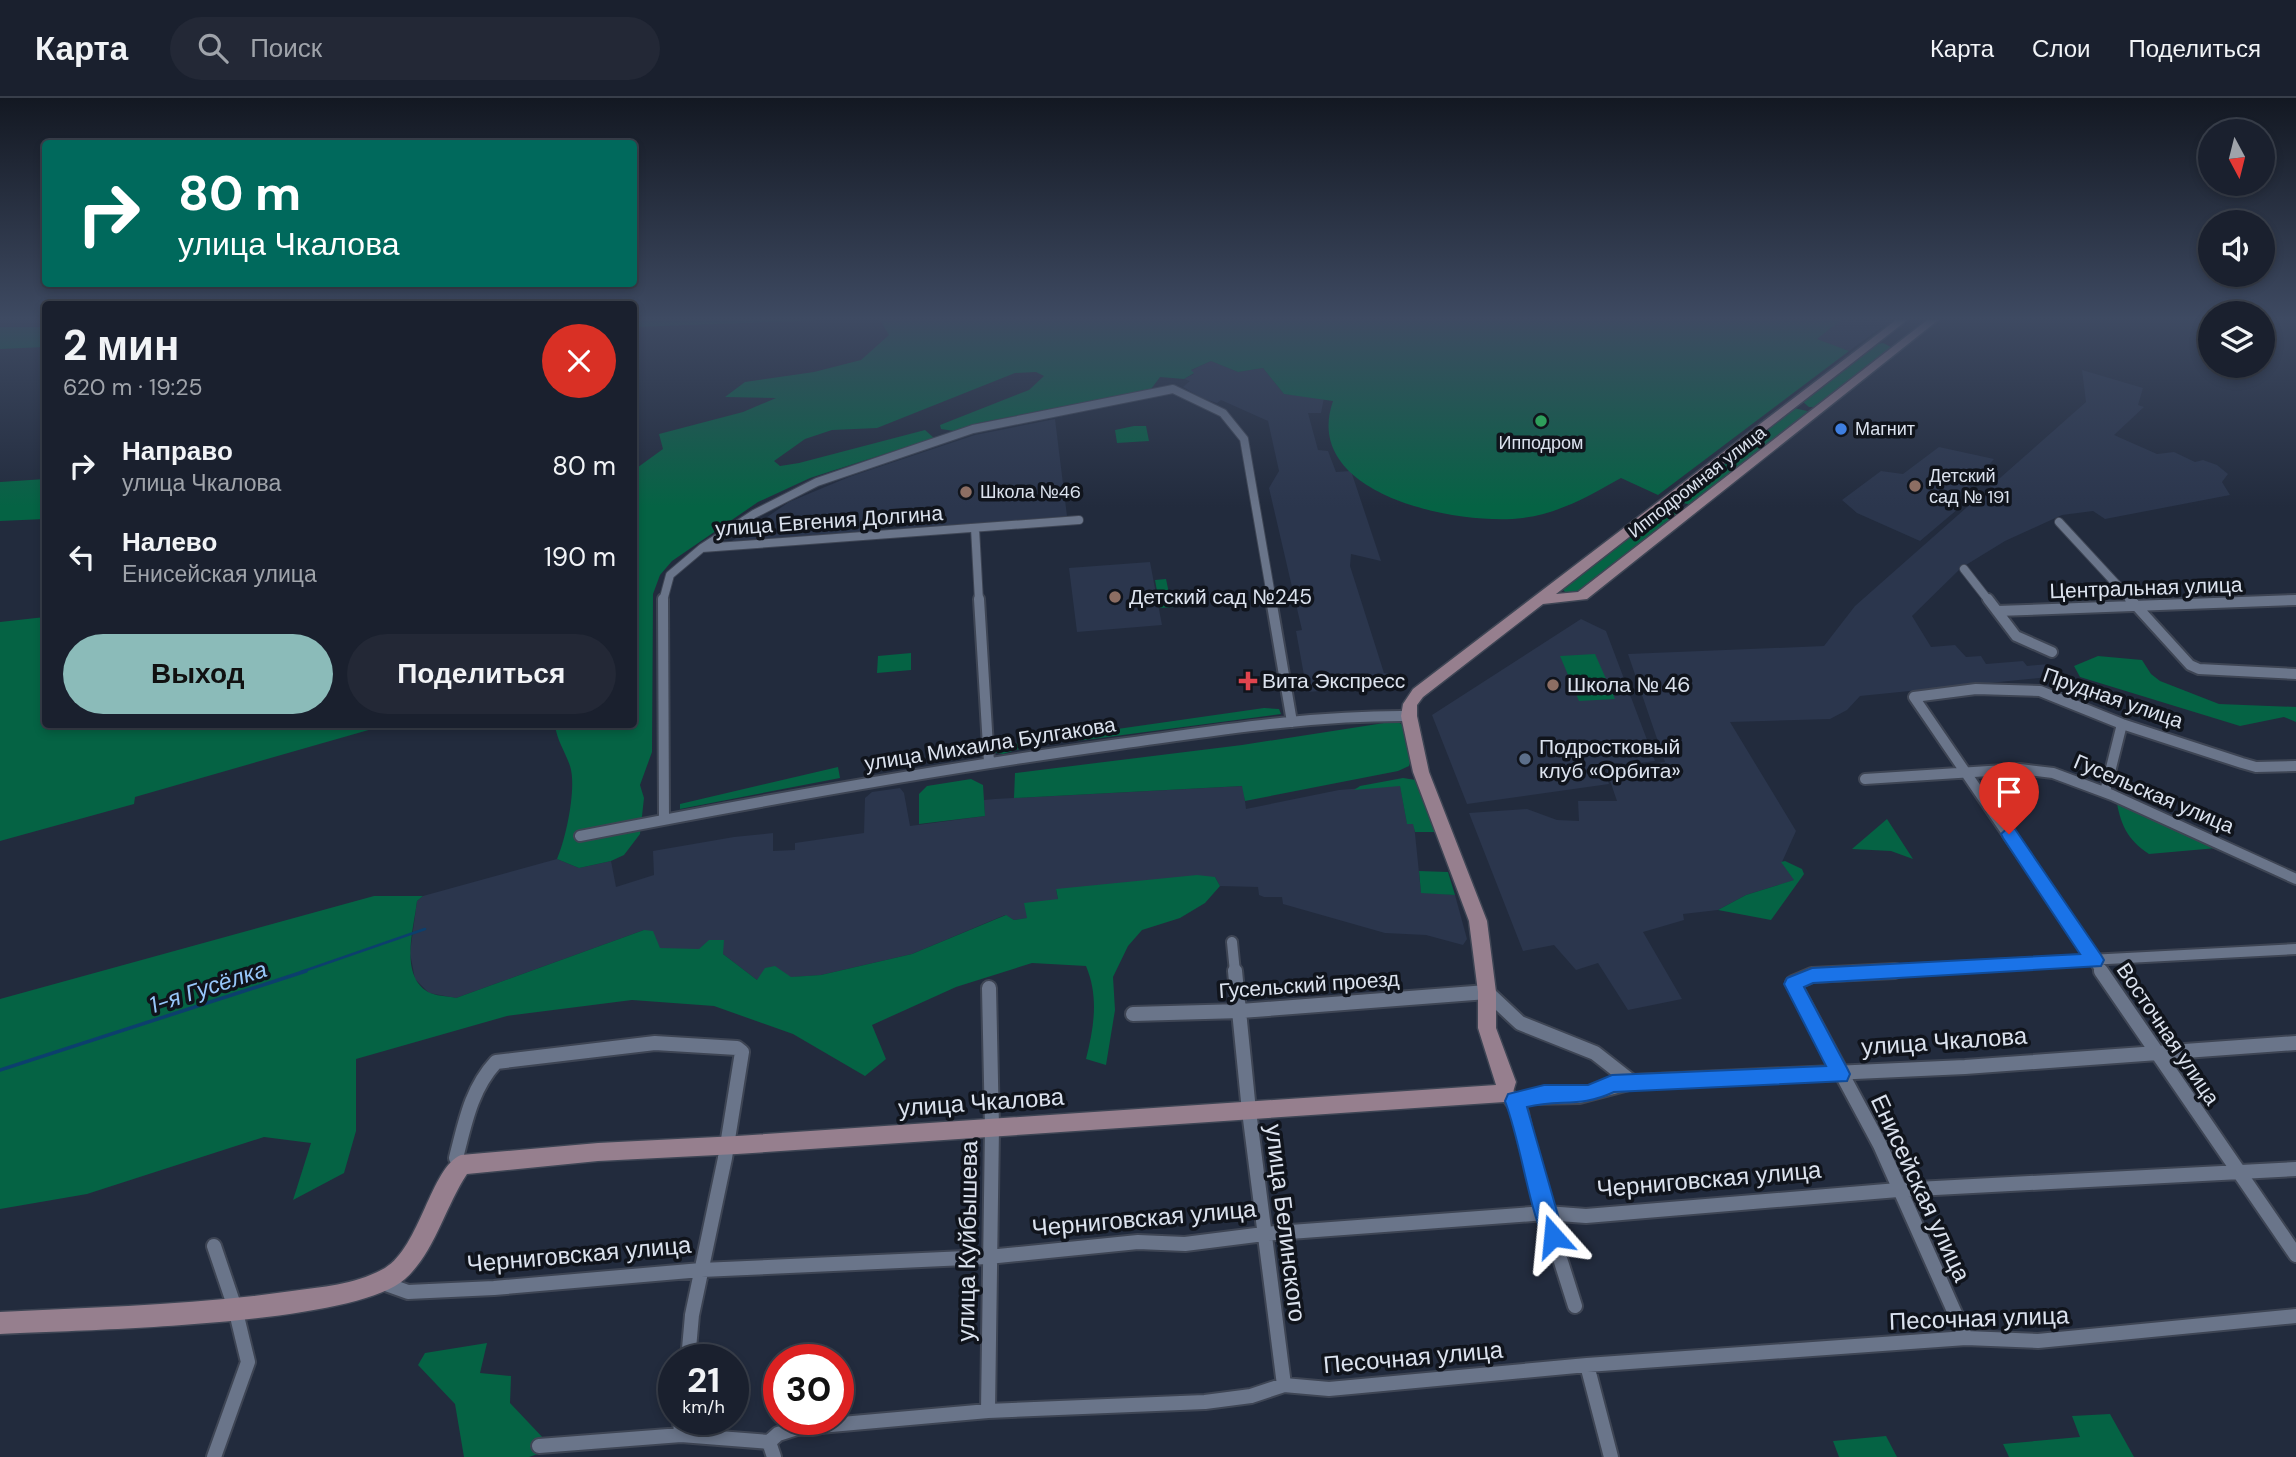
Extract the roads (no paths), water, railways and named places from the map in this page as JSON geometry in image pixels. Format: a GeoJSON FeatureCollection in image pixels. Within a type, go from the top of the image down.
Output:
{"type":"FeatureCollection","features":[{"type":"Feature","properties":{"kind":"street","name":"Ипподромная улица"},"geometry":{"type":"LineString","coordinates":[[1409,716],[1410,704],[1418,692],[1823,380]]}},
{"type":"Feature","properties":{"kind":"street","name":"Ипподромная улица"},"geometry":{"type":"LineString","coordinates":[[1536,600],[1582,596],[1856,380]]}},
{"type":"Feature","properties":{"kind":"street"},"geometry":{"type":"LineString","coordinates":[[702,548],[783,497],[817,482],[934,441],[973,429],[1176,389],[1226,416],[1244,439],[1292,722]]}},
{"type":"Feature","properties":{"kind":"street","name":"улица Евгения Долгина"},"geometry":{"type":"LineString","coordinates":[[664,820],[663,592],[670,575],[702,548],[1079,520]]}},
{"type":"Feature","properties":{"kind":"street"},"geometry":{"type":"LineString","coordinates":[[2059,522],[2190,664],[2199,669],[2296,674]]}},
{"type":"Feature","properties":{"kind":"street"},"geometry":{"type":"LineString","coordinates":[[975,528],[989,763]]}},
{"type":"Feature","properties":{"kind":"street"},"geometry":{"type":"LineString","coordinates":[[1964,569],[2021,640],[2052,652]]}},
{"type":"Feature","properties":{"kind":"street","name":"Центральная улица"},"geometry":{"type":"LineString","coordinates":[[1997,611],[2296,600]]}},
{"type":"Feature","properties":{"kind":"street","name":"Прудная улица"},"geometry":{"type":"LineString","coordinates":[[1914,697],[1936,692],[2021,688],[2040,691],[2122,724],[2256,767],[2296,766]]}},
{"type":"Feature","properties":{"kind":"street","name":"Восточная улица"},"geometry":{"type":"LineString","coordinates":[[1914,697],[2296,1255]]}},
{"type":"Feature","properties":{"kind":"street"},"geometry":{"type":"LineString","coordinates":[[1409,716],[1421,772],[1478,921],[1488,992],[1487,1028],[1509,1097],[1527,1132],[1546,1213],[1575,1306]]}},
{"type":"Feature","properties":{"kind":"street","name":"улица Михаила Булгакова"},"geometry":{"type":"LineString","coordinates":[[580,836],[842,786],[989,763],[1292,722],[1409,716]]}},
{"type":"Feature","properties":{"kind":"street"},"geometry":{"type":"LineString","coordinates":[[2105,792],[2122,724]]}},
{"type":"Feature","properties":{"kind":"street","name":"Гусельская улица"},"geometry":{"type":"LineString","coordinates":[[1865,779],[2020,769],[2053,773],[2105,792],[2296,879]]}},
{"type":"Feature","properties":{"kind":"street","name":"улица Белинского"},"geometry":{"type":"LineString","coordinates":[[1232,942],[1249,1111],[1284,1385]]}},
{"type":"Feature","properties":{"kind":"street"},"geometry":{"type":"LineString","coordinates":[[2095,960],[2296,949]]}},
{"type":"Feature","properties":{"kind":"street","name":"Енисейская улица"},"geometry":{"type":"LineString","coordinates":[[1966,1338],[1880,1145],[1793,984],[1812,975],[2095,960]]}},
{"type":"Feature","properties":{"kind":"street","name":"улица Куйбышева"},"geometry":{"type":"LineString","coordinates":[[988,1411],[988,1257],[992,1127],[989,988]]}},
{"type":"Feature","properties":{"kind":"street"},"geometry":{"type":"LineString","coordinates":[[1488,992],[1520,1023],[1595,1053],[1632,1082]]}},
{"type":"Feature","properties":{"kind":"street","name":"Гусельский проезд"},"geometry":{"type":"LineString","coordinates":[[1133,1014],[1241,1011],[1488,992]]}},
{"type":"Feature","properties":{"kind":"street"},"geometry":{"type":"LineString","coordinates":[[0,1323],[235,1308],[344,1295],[383,1283],[395,1274],[421,1244],[444,1188],[461,1165],[456,1158],[468,1113],[488,1069],[496,1062],[655,1043],[737,1048],[743,1052],[701,1270],[690,1344]]}},
{"type":"Feature","properties":{"kind":"street","name":"улица Чкалова"},"geometry":{"type":"LineString","coordinates":[[461,1165],[597,1152],[726,1146],[992,1127],[1544,1094],[1590,1094],[1612,1084],[1632,1082],[1841,1074],[2296,1043]]}},
{"type":"Feature","properties":{"kind":"street","name":"Черниговская улица"},"geometry":{"type":"LineString","coordinates":[[383,1283],[408,1292],[494,1288],[701,1270],[988,1257],[1138,1242],[1153,1244],[1242,1239],[1264,1234],[1546,1213],[1586,1216],[1898,1190],[2296,1169]]}},
{"type":"Feature","properties":{"kind":"street"},"geometry":{"type":"LineString","coordinates":[[214,1246],[235,1308],[248,1362],[214,1457]]}},
{"type":"Feature","properties":{"kind":"street","name":"Песочная улица"},"geometry":{"type":"LineString","coordinates":[[712,1435],[771,1450],[778,1434],[797,1428],[988,1411],[1205,1402],[1251,1396],[1284,1385],[1329,1389],[1587,1365],[1966,1338],[2038,1341],[2296,1316]]}},
{"type":"Feature","properties":{"kind":"street"},"geometry":{"type":"LineString","coordinates":[[1587,1365],[1611,1457]]}},
{"type":"Feature","properties":{"kind":"street","name":"Песочная улица"},"geometry":{"type":"LineString","coordinates":[[539,1446],[658,1430]]}},
{"type":"Feature","properties":{"kind":"waterway","name":"1-я Гусёлка"},"geometry":{"type":"LineString","coordinates":[[301,972],[425,929]]}},
{"type":"Feature","properties":{"kind":"waterway","name":"1-я Гусёлка"},"geometry":{"type":"LineString","coordinates":[[0,1070],[306,971]]}},
{"type":"Feature","properties":{"kind":"place","name":"Ипподром"},"geometry":{"type":"Point","coordinates":[1541,421]}},
{"type":"Feature","properties":{"kind":"place","name":"Магнит"},"geometry":{"type":"Point","coordinates":[1841,429]}},
{"type":"Feature","properties":{"kind":"place","name":"Детский сад № 191"},"geometry":{"type":"Point","coordinates":[1915,486]}},
{"type":"Feature","properties":{"kind":"place","name":"Школа №46"},"geometry":{"type":"Point","coordinates":[966,492]}},
{"type":"Feature","properties":{"kind":"place","name":"Детский сад №245"},"geometry":{"type":"Point","coordinates":[1115,597]}},
{"type":"Feature","properties":{"kind":"place","name":"Вита Экспресс"},"geometry":{"type":"Point","coordinates":[1248,681]}},
{"type":"Feature","properties":{"kind":"place","name":"Школа № 46"},"geometry":{"type":"Point","coordinates":[1553,685]}},
{"type":"Feature","properties":{"kind":"place","name":"Подростковый клуб «Орбита»"},"geometry":{"type":"Point","coordinates":[1525,759]}}]}
